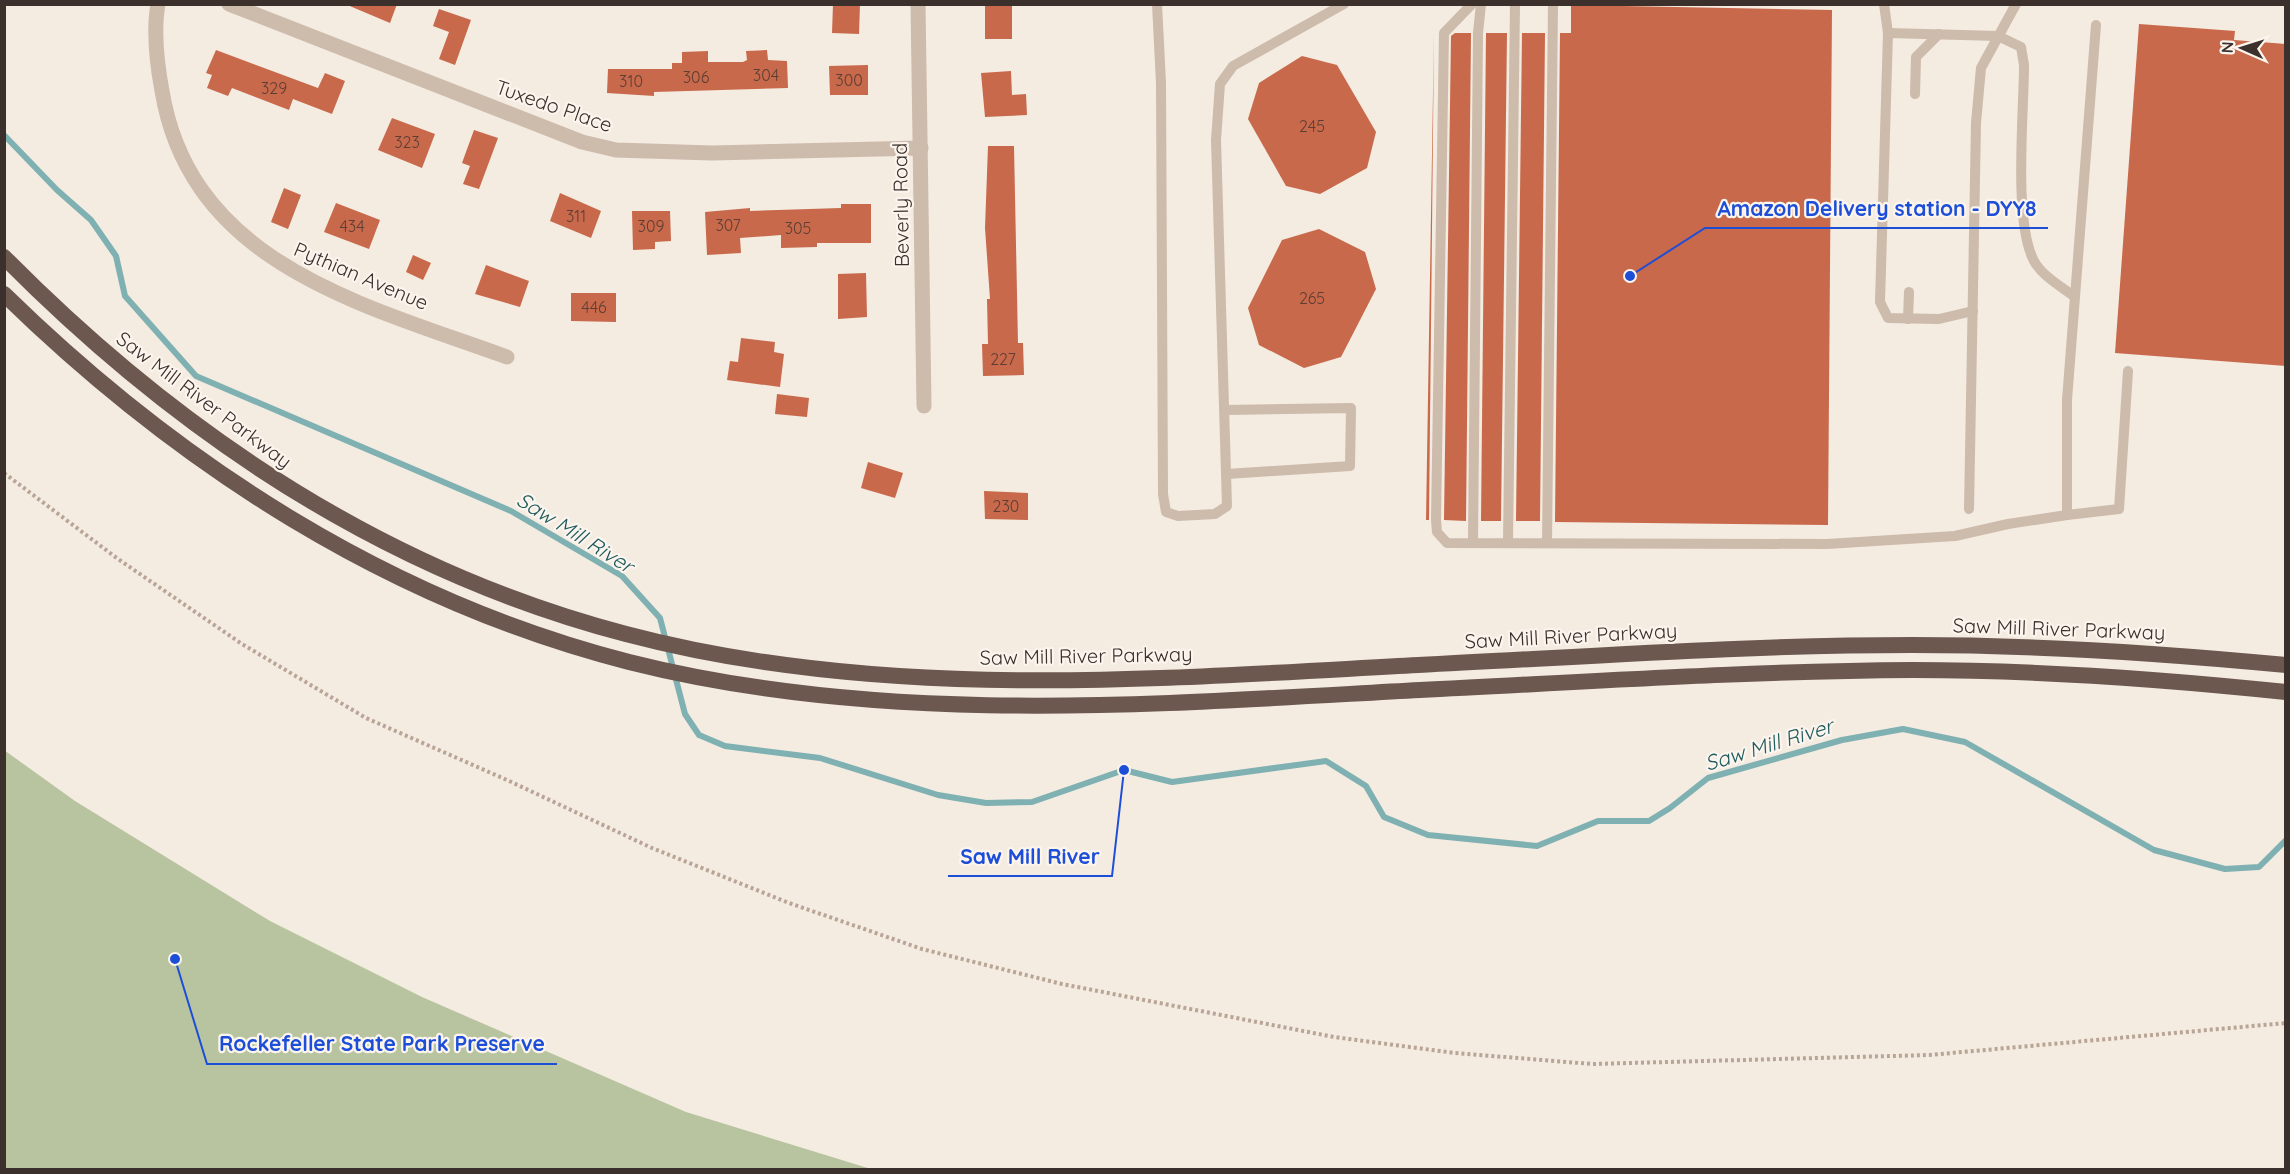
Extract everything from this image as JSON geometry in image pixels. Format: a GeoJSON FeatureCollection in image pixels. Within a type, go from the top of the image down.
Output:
{"type":"FeatureCollection","features":[{"type":"Feature","properties":{"kind":"highway","name":"Saw Mill River Parkway"},"geometry":{"type":"LineString","coordinates":[[4,257],[79,330],[156,395],[247,461],[310,501],[376,538],[459,577],[547,610],[625,634],[688,649],[836,670],[948,678],[1030,679],[1218,675],[1853,645],[2066,648],[2286,665]]}},
{"type":"Feature","properties":{"kind":"highway"},"geometry":{"type":"LineString","coordinates":[[4,294],[60,346],[146,419],[236,485],[365,561],[434,594],[539,635],[636,663],[759,687],[869,699],[1029,705],[1235,700],[1704,676],[1851,671],[2065,674],[2286,692]]}},
{"type":"Feature","properties":{"kind":"street","name":"Pythian Avenue"},"geometry":{"type":"LineString","coordinates":[[158,4],[161,85],[173,139],[194,178],[227,221],[255,247],[298,275],[353,300],[507,357]]}},
{"type":"Feature","properties":{"kind":"street","name":"Tuxedo Place"},"geometry":{"type":"LineString","coordinates":[[229,4],[582,142],[616,150],[712,153],[921,148]]}},
{"type":"Feature","properties":{"kind":"street","name":"Beverly Road"},"geometry":{"type":"LineString","coordinates":[[918,4],[924,406]]}},
{"type":"Feature","properties":{"kind":"lane"},"geometry":{"type":"LineString","coordinates":[[1157,4],[1161,83],[1163,494],[1166,512],[1178,516],[1215,514],[1227,506],[1216,140],[1220,84],[1233,66],[1344,4]]}},
{"type":"Feature","properties":{"kind":"lane"},"geometry":{"type":"LineString","coordinates":[[1472,4],[1444,33],[1436,520],[1437,531],[1447,543],[1839,543],[1955,536],[2008,524],[2119,509],[2128,371]]}},
{"type":"Feature","properties":{"kind":"lane"},"geometry":{"type":"LineString","coordinates":[[1473,543],[1478,33],[1481,4]]}},
{"type":"Feature","properties":{"kind":"lane"},"geometry":{"type":"LineString","coordinates":[[1509,543],[1515,4]]}},
{"type":"Feature","properties":{"kind":"lane"},"geometry":{"type":"LineString","coordinates":[[1547,543],[1552,4]]}},
{"type":"Feature","properties":{"kind":"lane"},"geometry":{"type":"LineString","coordinates":[[1884,4],[1888,33],[1880,302],[1888,318],[1939,319],[1973,310]]}},
{"type":"Feature","properties":{"kind":"lane"},"geometry":{"type":"LineString","coordinates":[[1969,509],[1976,123],[1981,68],[2016,4]]}},
{"type":"Feature","properties":{"kind":"lane"},"geometry":{"type":"LineString","coordinates":[[2067,515],[2065,458],[2096,25]]}},
{"type":"Feature","properties":{"kind":"lane"},"geometry":{"type":"LineString","coordinates":[[1888,33],[1998,36],[2021,47],[2023,56],[2022,218],[2034,261],[2050,278],[2075,297]]}},
{"type":"Feature","properties":{"kind":"lane"},"geometry":{"type":"LineString","coordinates":[[1915,94],[1916,57],[1939,34]]}},
{"type":"Feature","properties":{"kind":"lane"},"geometry":{"type":"LineString","coordinates":[[1908,319],[1909,292]]}},
{"type":"Feature","properties":{"kind":"lane"},"geometry":{"type":"LineString","coordinates":[[1224,410],[1351,408],[1350,466],[1227,474]]}},
{"type":"Feature","properties":{"kind":"path"},"geometry":{"type":"LineString","coordinates":[[4,473],[118,559],[223,631],[366,718],[507,780],[652,848],[789,903],[922,949],[1062,984],[1334,1036],[1455,1053],[1592,1064],[1929,1055],[2286,1023]]}},
{"type":"Feature","properties":{"kind":"green space"},"geometry":{"type":"Polygon","coordinates":[[[4,750],[75,801],[270,921],[422,997],[686,1112],[871,1169],[5,1169],[4,750]]]}},
{"type":"Feature","properties":{"kind":"building"},"geometry":{"type":"Polygon","coordinates":[[[345,4],[397,4],[390,23],[345,4]]]}},
{"type":"Feature","properties":{"kind":"building"},"geometry":{"type":"Polygon","coordinates":[[[833,4],[860,4],[859,34],[832,33],[833,4]]]}},
{"type":"Feature","properties":{"kind":"building"},"geometry":{"type":"Polygon","coordinates":[[[985,4],[1012,4],[1012,39],[985,39],[985,4]]]}},
{"type":"Feature","properties":{"kind":"building"},"geometry":{"type":"Polygon","coordinates":[[[1571,5],[1832,10],[1828,525],[1555,522],[1560,33],[1571,33],[1571,5]]]}},
{"type":"Feature","properties":{"kind":"building"},"geometry":{"type":"Polygon","coordinates":[[[439,9],[471,20],[455,65],[439,59],[449,32],[433,26],[439,9]]]}},
{"type":"Feature","properties":{"kind":"building"},"geometry":{"type":"Polygon","coordinates":[[[2139,24],[2235,31],[2234,40],[2286,44],[2286,366],[2115,353],[2139,24]]]}},
{"type":"Feature","properties":{"kind":"building"},"geometry":{"type":"Polygon","coordinates":[[[1434,33],[1429,520],[1426,520],[1434,33]]]}},
{"type":"Feature","properties":{"kind":"building"},"geometry":{"type":"Polygon","coordinates":[[[1455,33],[1471,33],[1466,521],[1444,520],[1451,36],[1455,33]]]}},
{"type":"Feature","properties":{"kind":"building"},"geometry":{"type":"Polygon","coordinates":[[[1486,33],[1507,33],[1501,521],[1481,521],[1486,33]]]}},
{"type":"Feature","properties":{"kind":"building"},"geometry":{"type":"Polygon","coordinates":[[[1522,33],[1545,33],[1540,521],[1516,521],[1522,33]]]}},
{"type":"Feature","properties":{"kind":"building"},"geometry":{"type":"Polygon","coordinates":[[[216,50],[318,88],[325,73],[345,81],[332,114],[293,99],[289,110],[232,88],[228,96],[207,88],[212,75],[206,73],[216,50]]]}},
{"type":"Feature","properties":{"kind":"building"},"geometry":{"type":"Polygon","coordinates":[[[767,50],[768,60],[787,61],[788,88],[654,92],[654,96],[607,93],[608,69],[672,69],[672,63],[682,63],[682,52],[708,51],[708,62],[743,62],[747,60],[746,51],[767,50]]]}},
{"type":"Feature","properties":{"kind":"building"},"geometry":{"type":"Polygon","coordinates":[[[1302,56],[1337,65],[1376,132],[1367,168],[1320,194],[1286,186],[1248,119],[1259,83],[1302,56]]]}},
{"type":"Feature","properties":{"kind":"building"},"geometry":{"type":"Polygon","coordinates":[[[868,65],[868,95],[830,95],[829,66],[868,65]]]}},
{"type":"Feature","properties":{"kind":"building"},"geometry":{"type":"Polygon","coordinates":[[[1011,71],[1012,95],[1026,94],[1027,115],[985,117],[981,73],[1011,71]]]}},
{"type":"Feature","properties":{"kind":"building"},"geometry":{"type":"Polygon","coordinates":[[[392,118],[435,134],[422,168],[378,150],[392,118]]]}},
{"type":"Feature","properties":{"kind":"building"},"geometry":{"type":"Polygon","coordinates":[[[474,130],[498,138],[479,189],[463,184],[470,166],[462,163],[474,130]]]}},
{"type":"Feature","properties":{"kind":"building"},"geometry":{"type":"Polygon","coordinates":[[[988,146],[1014,146],[1018,343],[1023,343],[1024,375],[983,376],[982,344],[988,344],[987,299],[990,299],[985,228],[988,146]]]}},
{"type":"Feature","properties":{"kind":"building"},"geometry":{"type":"Polygon","coordinates":[[[284,188],[301,195],[288,229],[271,222],[284,188]]]}},
{"type":"Feature","properties":{"kind":"building"},"geometry":{"type":"Polygon","coordinates":[[[560,193],[601,211],[591,238],[550,221],[560,193]]]}},
{"type":"Feature","properties":{"kind":"building"},"geometry":{"type":"Polygon","coordinates":[[[336,203],[380,220],[369,249],[324,232],[336,203]]]}},
{"type":"Feature","properties":{"kind":"building"},"geometry":{"type":"Polygon","coordinates":[[[841,204],[871,204],[871,243],[817,243],[817,247],[781,248],[781,235],[740,238],[741,253],[707,255],[705,212],[750,208],[750,211],[841,208],[841,204]]]}},
{"type":"Feature","properties":{"kind":"building"},"geometry":{"type":"Polygon","coordinates":[[[632,211],[670,211],[671,241],[655,242],[655,249],[633,250],[632,211]]]}},
{"type":"Feature","properties":{"kind":"building"},"geometry":{"type":"Polygon","coordinates":[[[1319,229],[1365,252],[1376,289],[1341,357],[1304,368],[1259,345],[1248,308],[1282,240],[1319,229]]]}},
{"type":"Feature","properties":{"kind":"building"},"geometry":{"type":"Polygon","coordinates":[[[413,255],[431,263],[423,280],[406,272],[413,255]]]}},
{"type":"Feature","properties":{"kind":"building"},"geometry":{"type":"Polygon","coordinates":[[[486,265],[529,281],[520,307],[475,294],[486,265]]]}},
{"type":"Feature","properties":{"kind":"building"},"geometry":{"type":"Polygon","coordinates":[[[866,273],[867,317],[838,319],[838,274],[866,273]]]}},
{"type":"Feature","properties":{"kind":"building"},"geometry":{"type":"Polygon","coordinates":[[[571,293],[616,293],[616,322],[571,321],[571,293]]]}},
{"type":"Feature","properties":{"kind":"building"},"geometry":{"type":"Polygon","coordinates":[[[741,338],[775,342],[774,352],[784,354],[780,387],[727,380],[730,361],[738,362],[741,338]]]}},
{"type":"Feature","properties":{"kind":"building"},"geometry":{"type":"Polygon","coordinates":[[[777,394],[809,398],[807,417],[775,414],[777,394]]]}},
{"type":"Feature","properties":{"kind":"building"},"geometry":{"type":"Polygon","coordinates":[[[868,462],[903,473],[895,498],[861,488],[868,462]]]}},
{"type":"Feature","properties":{"kind":"building"},"geometry":{"type":"Polygon","coordinates":[[[984,491],[1028,493],[1028,520],[985,519],[984,491]]]}},
{"type":"Feature","properties":{"kind":"waterway","name":"Saw Mill River"},"geometry":{"type":"LineString","coordinates":[[4,135],[57,190],[91,220],[116,256],[125,296],[196,376],[511,511],[622,576],[660,618],[685,714],[699,735],[725,746],[820,758],[938,795],[986,803],[1032,802],[1124,770],[1172,782],[1326,761],[1366,786],[1384,817],[1428,835],[1537,846],[1598,821],[1649,821],[1670,808],[1708,778],[1842,740],[1903,729],[1965,742],[2154,850],[2225,869],[2259,867],[2286,840]]}},
{"type":"Feature","properties":{"kind":"place","name":"Amazon Delivery station - DYY8"},"geometry":{"type":"Point","coordinates":[1630,276]}},
{"type":"Feature","properties":{"kind":"place","name":"Saw Mill River"},"geometry":{"type":"Point","coordinates":[1124,770]}},
{"type":"Feature","properties":{"kind":"place","name":"Rockefeller State Park Preserve"},"geometry":{"type":"Point","coordinates":[175,959]}}]}
